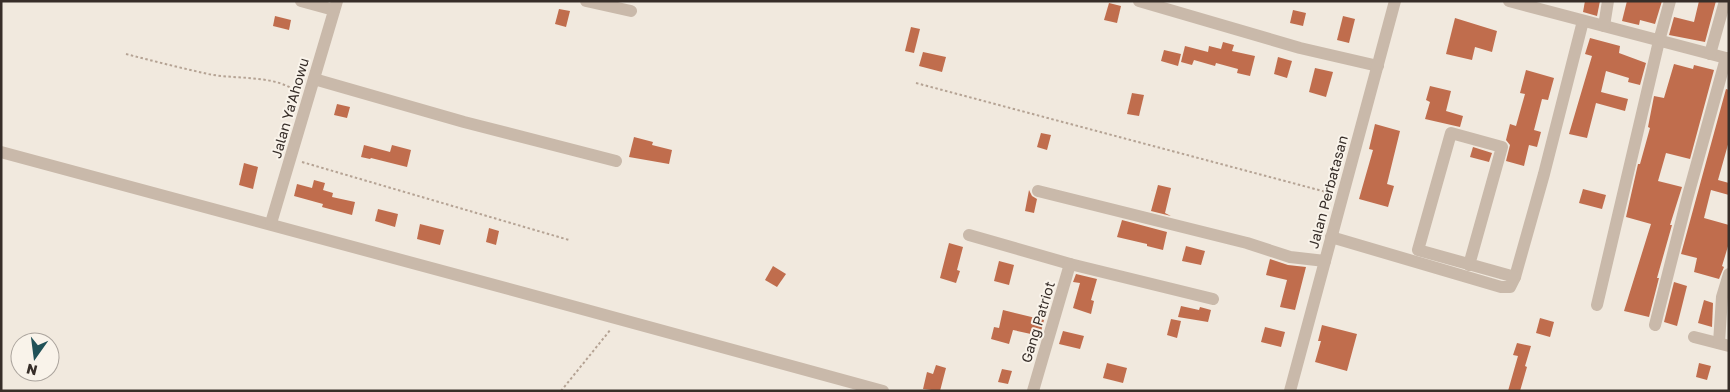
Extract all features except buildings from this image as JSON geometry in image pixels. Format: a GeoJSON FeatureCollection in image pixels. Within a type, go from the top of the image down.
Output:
{"type":"FeatureCollection","features":[{"type":"Feature","properties":{"kind":"street"},"geometry":{"type":"LineString","coordinates":[[301,1],[336,6]]}},
{"type":"Feature","properties":{"kind":"street"},"geometry":{"type":"LineString","coordinates":[[586,1],[631,11]]}},
{"type":"Feature","properties":{"kind":"street"},"geometry":{"type":"LineString","coordinates":[[1139,1],[1300,48],[1378,66]]}},
{"type":"Feature","properties":{"kind":"street","name":"Jalan Perbatasan"},"geometry":{"type":"LineString","coordinates":[[1290,391],[1395,1]]}},
{"type":"Feature","properties":{"kind":"street"},"geometry":{"type":"LineString","coordinates":[[1509,1],[1728,58],[1687,199],[1655,325]]}},
{"type":"Feature","properties":{"kind":"street"},"geometry":{"type":"LineString","coordinates":[[1604,26],[1608,1]]}},
{"type":"Feature","properties":{"kind":"street"},"geometry":{"type":"LineString","coordinates":[[1597,304],[1670,1]]}},
{"type":"Feature","properties":{"kind":"street"},"geometry":{"type":"LineString","coordinates":[[1710,54],[1725,1]]}},
{"type":"Feature","properties":{"kind":"street","name":"Jalan Ya'Ahowu"},"geometry":{"type":"LineString","coordinates":[[271,223],[336,6]]}},
{"type":"Feature","properties":{"kind":"street"},"geometry":{"type":"LineString","coordinates":[[1331,237],[1501,287],[1510,287],[1515,277],[1544,174],[1582,21]]}},
{"type":"Feature","properties":{"kind":"street"},"geometry":{"type":"LineString","coordinates":[[314,79],[464,122],[616,162]]}},
{"type":"Feature","properties":{"kind":"street"},"geometry":{"type":"LineString","coordinates":[[1469,264],[1502,147],[1451,133],[1418,250],[1515,277]]}},
{"type":"Feature","properties":{"kind":"street"},"geometry":{"type":"LineString","coordinates":[[1,152],[271,223],[883,391]]}},
{"type":"Feature","properties":{"kind":"street"},"geometry":{"type":"LineString","coordinates":[[1038,191],[1246,243],[1290,256],[1325,261]]}},
{"type":"Feature","properties":{"kind":"street"},"geometry":{"type":"LineString","coordinates":[[969,235],[1071,264],[1212,299]]}},
{"type":"Feature","properties":{"kind":"street","name":"Gang Patriot"},"geometry":{"type":"LineString","coordinates":[[1033,391],[1071,264]]}},
{"type":"Feature","properties":{"kind":"street"},"geometry":{"type":"LineString","coordinates":[[1694,337],[1724,344],[1722,297],[1729,274]]}},
{"type":"Feature","properties":{"kind":"path"},"geometry":{"type":"LineString","coordinates":[[126,54],[211,74],[269,81],[291,86],[308,98]]}},
{"type":"Feature","properties":{"kind":"path"},"geometry":{"type":"LineString","coordinates":[[916,84],[1342,196]]}},
{"type":"Feature","properties":{"kind":"path"},"geometry":{"type":"LineString","coordinates":[[290,158],[568,240]]}},
{"type":"Feature","properties":{"kind":"path"},"geometry":{"type":"LineString","coordinates":[[561,391],[619,320]]}}]}
